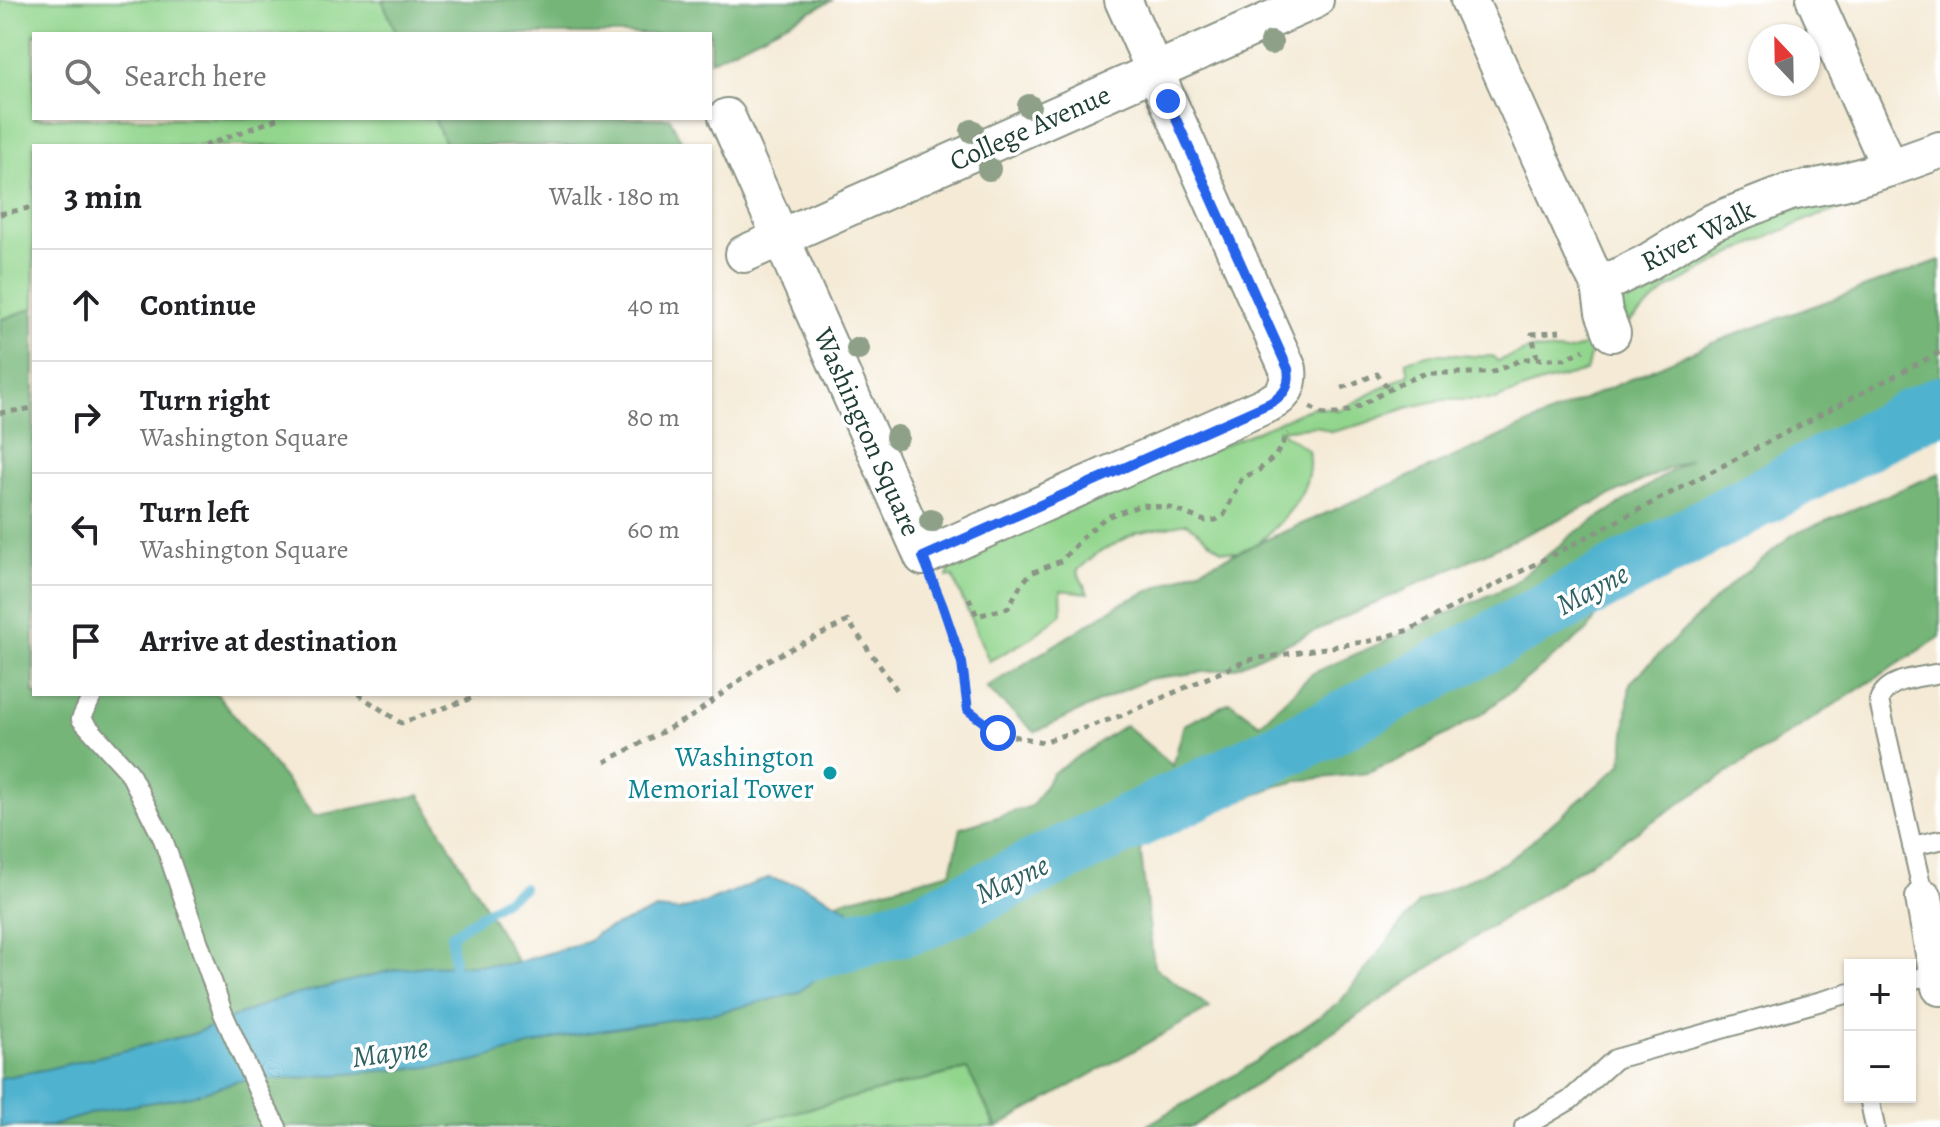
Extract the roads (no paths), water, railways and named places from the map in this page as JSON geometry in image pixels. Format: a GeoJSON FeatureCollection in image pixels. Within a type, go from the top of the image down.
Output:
{"type":"FeatureCollection","features":[{"type":"Feature","properties":{"kind":"street"},"geometry":{"type":"LineString","coordinates":[[1123,0],[1155,73]]}},
{"type":"Feature","properties":{"kind":"street","name":"College Avenue"},"geometry":{"type":"LineString","coordinates":[[744,254],[1315,0]]}},
{"type":"Feature","properties":{"kind":"street"},"geometry":{"type":"LineString","coordinates":[[1469,0],[1600,286],[1604,312],[1612,333]]}},
{"type":"Feature","properties":{"kind":"street"},"geometry":{"type":"LineString","coordinates":[[1815,0],[1890,168]]}},
{"type":"Feature","properties":{"kind":"street","name":"Washington Square"},"geometry":{"type":"LineString","coordinates":[[727,117],[928,568],[1270,403],[1283,393],[1289,381],[1288,369],[1155,73]]}},
{"type":"Feature","properties":{"kind":"street","name":"River Walk"},"geometry":{"type":"LineString","coordinates":[[1600,286],[1648,262],[1713,222],[1790,192],[1843,182],[1940,150]]}},
{"type":"Feature","properties":{"kind":"street"},"geometry":{"type":"LineString","coordinates":[[1924,898],[1929,980]]}},
{"type":"Feature","properties":{"kind":"lane"},"geometry":{"type":"LineString","coordinates":[[1924,898],[1879,701],[1882,692],[1890,685],[1940,673]]}},
{"type":"Feature","properties":{"kind":"lane"},"geometry":{"type":"LineString","coordinates":[[92,696],[81,719],[129,772],[163,839],[223,1013],[277,1127]]}},
{"type":"Feature","properties":{"kind":"lane"},"geometry":{"type":"LineString","coordinates":[[1912,846],[1940,840]]}},
{"type":"Feature","properties":{"kind":"lane"},"geometry":{"type":"LineString","coordinates":[[1524,1127],[1570,1100],[1615,1059],[1844,999]]}},
{"type":"Feature","properties":{"kind":"lane"},"geometry":{"type":"LineString","coordinates":[[1870,1103],[1875,1127]]}},
{"type":"Feature","properties":{"kind":"water"},"geometry":{"type":"Polygon","coordinates":[[[768,878],[802,885],[847,908],[866,937],[798,993],[720,1012],[562,1037],[464,1064],[238,1081],[191,1096],[99,1111],[51,1126],[0,1127],[0,1078],[193,1034],[275,1000],[389,971],[424,966],[512,964],[589,941],[597,933],[657,909],[678,911],[768,878]]]}},
{"type":"Feature","properties":{"kind":"waterway","name":"Mayne"},"geometry":{"type":"LineString","coordinates":[[788,957],[919,923],[1324,730],[1914,416],[1940,405]]}},
{"type":"Feature","properties":{"kind":"waterway"},"geometry":{"type":"LineString","coordinates":[[455,975],[451,935],[523,888]]}},
{"type":"Feature","properties":{"kind":"place","name":"Washington Memorial Tower"},"geometry":{"type":"Point","coordinates":[830,773]}}]}
